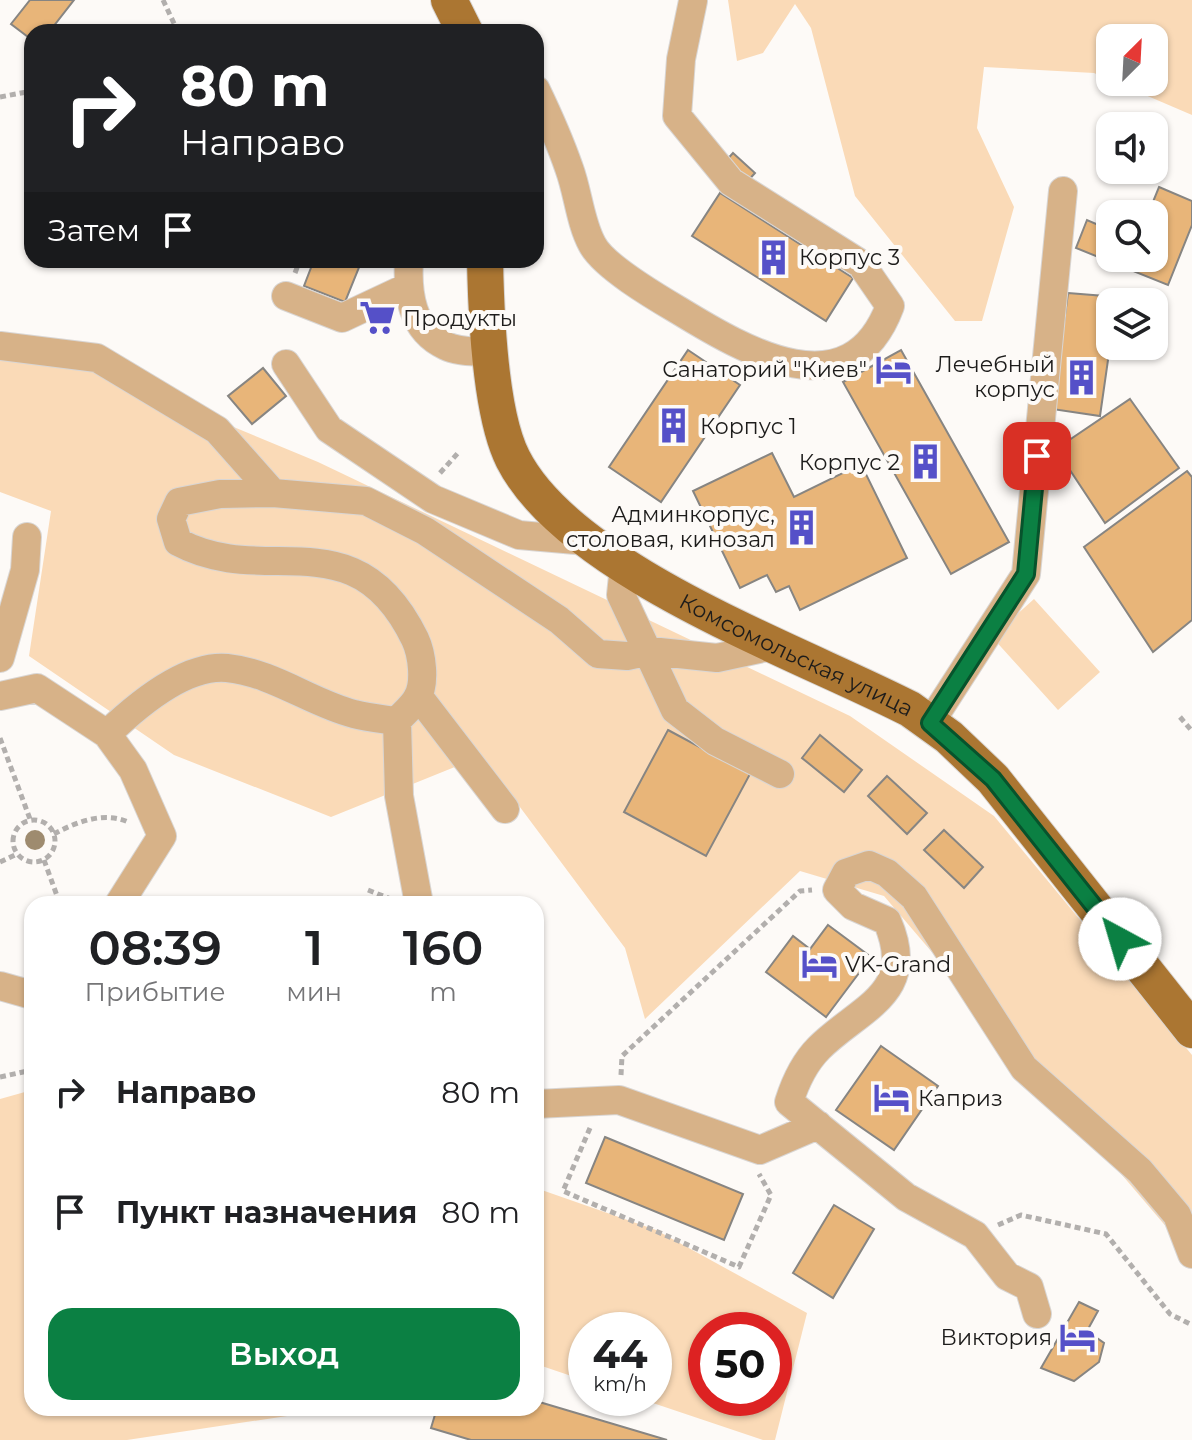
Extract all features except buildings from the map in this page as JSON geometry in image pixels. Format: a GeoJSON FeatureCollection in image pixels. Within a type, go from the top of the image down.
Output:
{"type":"FeatureCollection","features":[{"type":"Feature","properties":{"kind":"main road"},"geometry":{"type":"LineString","coordinates":[[449,0],[461,24]]}},
{"type":"Feature","properties":{"kind":"main road","name":"Комсомольская улица"},"geometry":{"type":"LineString","coordinates":[[485,268],[490,353],[512,456],[547,505],[587,541],[624,566],[910,709],[930,723],[993,779],[1192,1030]]}},
{"type":"Feature","properties":{"kind":"street"},"geometry":{"type":"LineString","coordinates":[[544,109],[569,168],[592,246],[640,288],[752,351],[802,367],[856,357],[880,332],[890,306],[873,279],[861,264],[731,182],[677,116],[681,59],[693,1]]}},
{"type":"Feature","properties":{"kind":"street"},"geometry":{"type":"LineString","coordinates":[[930,723],[1026,574],[1063,191]]}},
{"type":"Feature","properties":{"kind":"street"},"geometry":{"type":"LineString","coordinates":[[286,296],[342,318],[409,273],[414,313],[427,332],[447,347],[490,353]]}},
{"type":"Feature","properties":{"kind":"street"},"geometry":{"type":"LineString","coordinates":[[0,346],[97,358],[217,430],[273,493]]}},
{"type":"Feature","properties":{"kind":"street"},"geometry":{"type":"LineString","coordinates":[[286,364],[329,429],[433,499],[519,535],[587,541]]}},
{"type":"Feature","properties":{"kind":"street"},"geometry":{"type":"LineString","coordinates":[[418,896],[399,796],[397,721],[419,697],[422,654],[402,613],[363,574],[315,560],[199,554],[178,542],[171,519],[179,502],[220,494],[273,493],[366,501],[425,531],[559,620],[598,654],[627,656],[650,651],[717,658],[777,645]]}},
{"type":"Feature","properties":{"kind":"street"},"geometry":{"type":"LineString","coordinates":[[0,658],[25,570],[27,537]]}},
{"type":"Feature","properties":{"kind":"street"},"geometry":{"type":"LineString","coordinates":[[624,566],[621,595],[650,651],[656,673],[675,710],[715,741],[780,774]]}},
{"type":"Feature","properties":{"kind":"street"},"geometry":{"type":"LineString","coordinates":[[107,734],[128,713],[175,680],[226,668],[293,686],[353,714],[397,721]]}},
{"type":"Feature","properties":{"kind":"street"},"geometry":{"type":"LineString","coordinates":[[2,691],[37,688],[107,734],[133,770],[162,836],[124,896]]}},
{"type":"Feature","properties":{"kind":"street"},"geometry":{"type":"LineString","coordinates":[[419,697],[505,809]]}},
{"type":"Feature","properties":{"kind":"street"},"geometry":{"type":"LineString","coordinates":[[1037,1314],[1029,1287],[1007,1276],[975,1235],[906,1197],[789,1102],[795,1082],[818,1048],[883,997],[894,973],[896,943],[887,921],[853,906],[837,890],[846,873],[869,865],[887,873],[914,897],[1024,1068],[1140,1171],[1177,1215],[1192,1254]]}},
{"type":"Feature","properties":{"kind":"street"},"geometry":{"type":"LineString","coordinates":[[0,986],[24,993]]}},
{"type":"Feature","properties":{"kind":"street"},"geometry":{"type":"LineString","coordinates":[[544,1104],[619,1100],[760,1150],[818,1125]]}},
{"type":"Feature","properties":{"kind":"path"},"geometry":{"type":"LineString","coordinates":[[163,0],[174,24]]}},
{"type":"Feature","properties":{"kind":"path"},"geometry":{"type":"LineString","coordinates":[[0,97],[24,92]]}},
{"type":"Feature","properties":{"kind":"path"},"geometry":{"type":"LineString","coordinates":[[1180,717],[1192,731]]}},
{"type":"Feature","properties":{"kind":"path"},"geometry":{"type":"LineString","coordinates":[[0,738],[30,819]]}},
{"type":"Feature","properties":{"kind":"path"},"geometry":{"type":"LineString","coordinates":[[54,834],[81,820],[120,818],[162,836]]}},
{"type":"Feature","properties":{"kind":"path"},"geometry":{"type":"LineString","coordinates":[[30,819],[45,822],[54,834],[54,848],[44,860],[30,862],[17,854],[12,840],[17,827],[30,819]]}},
{"type":"Feature","properties":{"kind":"path"},"geometry":{"type":"LineString","coordinates":[[0,862],[17,854]]}},
{"type":"Feature","properties":{"kind":"path"},"geometry":{"type":"LineString","coordinates":[[44,860],[57,896]]}},
{"type":"Feature","properties":{"kind":"path"},"geometry":{"type":"LineString","coordinates":[[368,890],[384,896]]}},
{"type":"Feature","properties":{"kind":"path"},"geometry":{"type":"LineString","coordinates":[[622,1056],[800,891]]}},
{"type":"Feature","properties":{"kind":"path"},"geometry":{"type":"LineString","coordinates":[[0,1077],[24,1072]]}},
{"type":"Feature","properties":{"kind":"path"},"geometry":{"type":"LineString","coordinates":[[577,1158],[563,1191],[739,1267],[771,1195],[740,1143]]}},
{"type":"Feature","properties":{"kind":"path"},"geometry":{"type":"LineString","coordinates":[[975,1235],[1021,1215],[1106,1234],[1170,1314],[1192,1325]]}},
{"type":"Feature","properties":{"kind":"shaded area"},"geometry":{"type":"Polygon","coordinates":[[[728,0],[1192,0],[1192,115],[1148,96],[1168,96],[1168,24],[1096,24],[1096,74],[984,67],[977,128],[1014,207],[982,321],[955,321],[855,196],[811,28],[795,4],[763,53],[737,61],[728,0]]]}},
{"type":"Feature","properties":{"kind":"shaded area"},"geometry":{"type":"Polygon","coordinates":[[[12,335],[318,462],[850,716],[994,816],[1192,1055],[1192,1257],[884,896],[800,871],[645,1019],[625,948],[482,756],[331,817],[174,755],[29,656],[51,511],[0,492],[0,343],[12,335]]]}},
{"type":"Feature","properties":{"kind":"shaded area"},"geometry":{"type":"Polygon","coordinates":[[[1034,599],[1100,672],[1058,710],[992,637],[1034,599]]]}},
{"type":"Feature","properties":{"kind":"shaded area"},"geometry":{"type":"Polygon","coordinates":[[[24,1092],[24,1416],[287,1416],[127,1440],[0,1440],[0,1099],[24,1092]]]}},
{"type":"Feature","properties":{"kind":"shaded area"},"geometry":{"type":"Polygon","coordinates":[[[544,1191],[656,1230],[807,1313],[792,1373],[792,1312],[688,1312],[688,1415],[672,1409],[672,1312],[568,1312],[568,1375],[544,1367],[544,1191]]]}},
{"type":"Feature","properties":{"kind":"shaded area"},"geometry":{"type":"Polygon","coordinates":[[[692,1416],[781,1416],[775,1440],[763,1440],[692,1416]]]}},
{"type":"Feature","properties":{"kind":"place","name":"Корпус 3"},"geometry":{"type":"Point","coordinates":[773,257]}},
{"type":"Feature","properties":{"kind":"place","name":"Продукты"},"geometry":{"type":"Point","coordinates":[377,318]}},
{"type":"Feature","properties":{"kind":"place","name":"Санаторий \"Киев\""},"geometry":{"type":"Point","coordinates":[893,369]}},
{"type":"Feature","properties":{"kind":"place","name":"Лечебный корпус"},"geometry":{"type":"Point","coordinates":[1081,377]}},
{"type":"Feature","properties":{"kind":"place","name":"Корпус 1"},"geometry":{"type":"Point","coordinates":[674,426]}},
{"type":"Feature","properties":{"kind":"place","name":"Корпус 2"},"geometry":{"type":"Point","coordinates":[926,462]}},
{"type":"Feature","properties":{"kind":"place","name":"Админкорпус, столовая, кинозал"},"geometry":{"type":"Point","coordinates":[801,527]}},
{"type":"Feature","properties":{"kind":"place","name":"VK-Grand"},"geometry":{"type":"Point","coordinates":[819,964]}},
{"type":"Feature","properties":{"kind":"place","name":"Каприз"},"geometry":{"type":"Point","coordinates":[892,1098]}},
{"type":"Feature","properties":{"kind":"place","name":"Виктория"},"geometry":{"type":"Point","coordinates":[1078,1337]}},
{"type":"Feature","properties":{"kind":"route"},"geometry":{"type":"LineString","coordinates":[[1037,456],[1026,574],[930,723],[993,779],[1120,939]]}}]}
